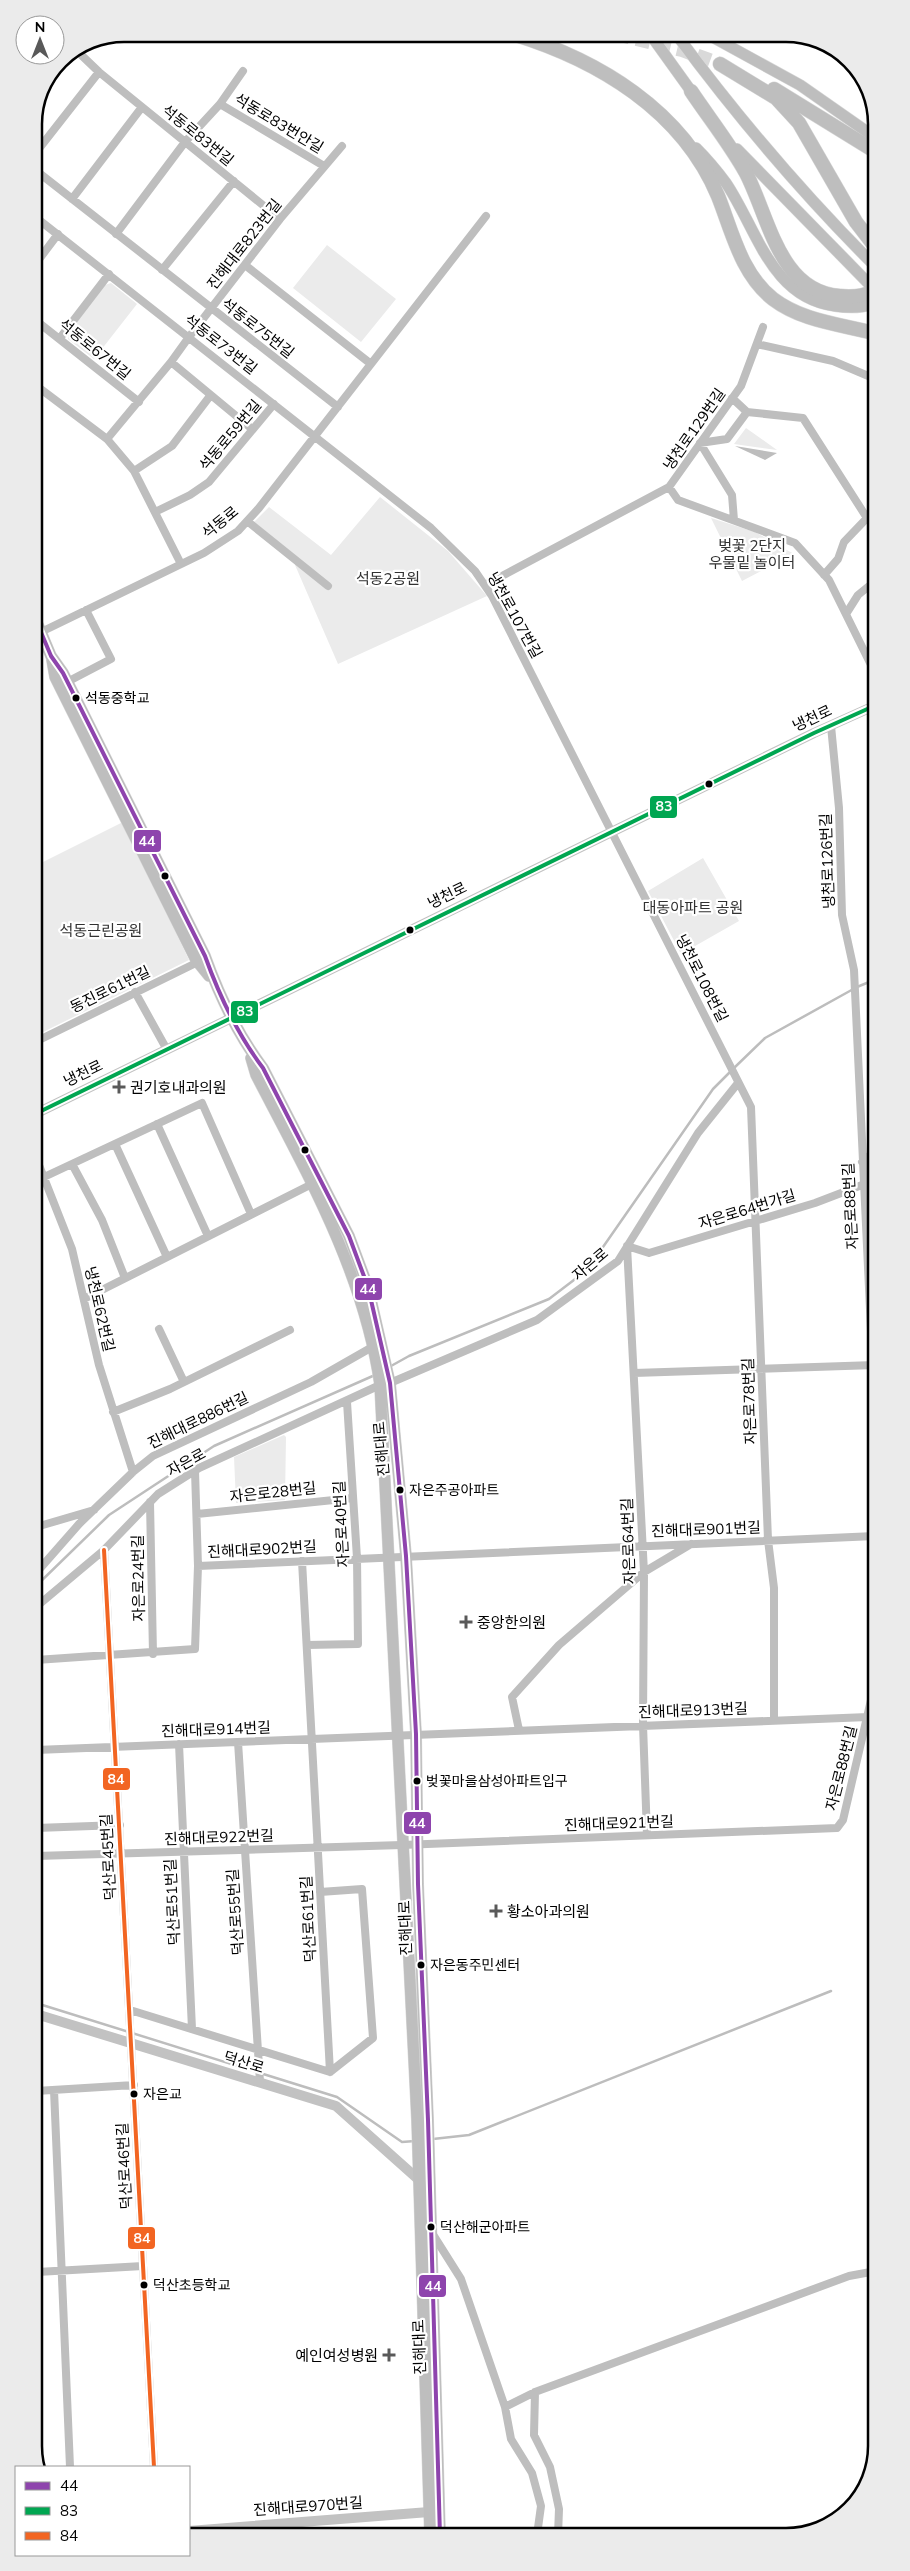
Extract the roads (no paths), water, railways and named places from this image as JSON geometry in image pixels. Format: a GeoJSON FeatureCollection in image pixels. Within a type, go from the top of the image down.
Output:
{"type":"FeatureCollection","features":[{"type":"Feature","properties":{"kind":"highway"},"geometry":{"type":"LineString","coordinates":[[539,43],[559,49],[591,64],[628,88],[673,127],[707,175],[737,247],[764,290],[782,304],[814,319],[868,332]]}},
{"type":"Feature","properties":{"kind":"highway"},"geometry":{"type":"LineString","coordinates":[[868,147],[793,100],[720,64],[776,98],[799,123],[856,222],[868,238]]}},
{"type":"Feature","properties":{"kind":"highway"},"geometry":{"type":"LineString","coordinates":[[691,91],[740,162],[787,265],[798,278],[815,290],[832,296],[854,296],[868,291]]}},
{"type":"Feature","properties":{"kind":"main road"},"geometry":{"type":"LineString","coordinates":[[656,43],[691,91],[746,159],[868,284]]}},
{"type":"Feature","properties":{"kind":"main road"},"geometry":{"type":"LineString","coordinates":[[682,43],[720,94],[800,187],[868,259]]}},
{"type":"Feature","properties":{"kind":"main road"},"geometry":{"type":"LineString","coordinates":[[723,43],[800,85],[868,133]]}},
{"type":"Feature","properties":{"kind":"main road"},"geometry":{"type":"LineString","coordinates":[[673,127],[700,152],[726,184],[765,254],[786,283],[812,300],[826,305],[868,305]]}},
{"type":"Feature","properties":{"kind":"main road"},"geometry":{"type":"LineString","coordinates":[[43,642],[67,682],[205,956],[215,983],[249,1049],[263,1068],[349,1236],[368,1287],[385,1383]]}},
{"type":"Feature","properties":{"kind":"main road"},"geometry":{"type":"LineString","coordinates":[[51,656],[55,677],[198,962],[215,983]]}},
{"type":"Feature","properties":{"kind":"main road","name":"냉천로"},"geometry":{"type":"LineString","coordinates":[[43,1110],[166,1048],[868,709]]}},
{"type":"Feature","properties":{"kind":"main road"},"geometry":{"type":"LineString","coordinates":[[249,1049],[256,1075],[340,1240],[359,1290],[374,1346],[380,1359]]}},
{"type":"Feature","properties":{"kind":"main road","name":"진해대로"},"geometry":{"type":"LineString","coordinates":[[385,1383],[406,1556],[416,1734],[440,2528]]}},
{"type":"Feature","properties":{"kind":"main road","name":"진해대로"},"geometry":{"type":"LineString","coordinates":[[385,1383],[388,1556],[419,2180],[430,2528]]}},
{"type":"Feature","properties":{"kind":"main road","name":"덕산로"},"geometry":{"type":"LineString","coordinates":[[42,2016],[336,2106],[419,2180]]}},
{"type":"Feature","properties":{"kind":"main road","name":"진해대로970번길"},"geometry":{"type":"LineString","coordinates":[[216,2528],[429,2512]]}},
{"type":"Feature","properties":{"kind":"street","name":"석동로83번길"},"geometry":{"type":"LineString","coordinates":[[82,56],[99,72],[280,219]]}},
{"type":"Feature","properties":{"kind":"street","name":"석동로83번안길"},"geometry":{"type":"LineString","coordinates":[[185,142],[220,104],[243,71]]}},
{"type":"Feature","properties":{"kind":"street"},"geometry":{"type":"LineString","coordinates":[[43,144],[99,72]]}},
{"type":"Feature","properties":{"kind":"street","name":"석동로83번안길"},"geometry":{"type":"LineString","coordinates":[[220,104],[324,166]]}},
{"type":"Feature","properties":{"kind":"street"},"geometry":{"type":"LineString","coordinates":[[72,199],[142,107]]}},
{"type":"Feature","properties":{"kind":"street"},"geometry":{"type":"LineString","coordinates":[[116,234],[185,142]]}},
{"type":"Feature","properties":{"kind":"street","name":"진해대로823번길"},"geometry":{"type":"LineString","coordinates":[[107,439],[172,362],[189,337],[280,219],[342,146]]}},
{"type":"Feature","properties":{"kind":"street","name":"석동로75번길"},"geometry":{"type":"LineString","coordinates":[[43,177],[338,407]]}},
{"type":"Feature","properties":{"kind":"street"},"geometry":{"type":"LineString","coordinates":[[162,270],[234,181]]}},
{"type":"Feature","properties":{"kind":"street","name":"석동로"},"geometry":{"type":"LineString","coordinates":[[43,632],[181,564],[224,540],[247,521],[486,216]]}},
{"type":"Feature","properties":{"kind":"street","name":"석동로73번길"},"geometry":{"type":"LineString","coordinates":[[43,223],[315,436]]}},
{"type":"Feature","properties":{"kind":"street"},"geometry":{"type":"LineString","coordinates":[[43,254],[58,234]]}},
{"type":"Feature","properties":{"kind":"street"},"geometry":{"type":"LineString","coordinates":[[245,264],[371,364]]}},
{"type":"Feature","properties":{"kind":"street"},"geometry":{"type":"LineString","coordinates":[[60,338],[109,274]]}},
{"type":"Feature","properties":{"kind":"street","name":"석동로67번길"},"geometry":{"type":"LineString","coordinates":[[43,325],[138,402]]}},
{"type":"Feature","properties":{"kind":"street","name":"냉천로129번길"},"geometry":{"type":"LineString","coordinates":[[763,327],[741,386],[669,487],[678,500],[795,543],[824,575],[868,659]]}},
{"type":"Feature","properties":{"kind":"street"},"geometry":{"type":"LineString","coordinates":[[757,344],[833,361],[868,376]]}},
{"type":"Feature","properties":{"kind":"street"},"geometry":{"type":"LineString","coordinates":[[172,362],[210,396],[252,429]]}},
{"type":"Feature","properties":{"kind":"street"},"geometry":{"type":"LineString","coordinates":[[43,391],[107,439],[134,471],[181,564]]}},
{"type":"Feature","properties":{"kind":"street"},"geometry":{"type":"LineString","coordinates":[[134,471],[172,446],[210,396]]}},
{"type":"Feature","properties":{"kind":"street"},"geometry":{"type":"LineString","coordinates":[[732,398],[747,412],[803,418],[868,512]]}},
{"type":"Feature","properties":{"kind":"street","name":"석동로59번길"},"geometry":{"type":"LineString","coordinates":[[155,512],[190,495],[209,482],[274,404]]}},
{"type":"Feature","properties":{"kind":"street"},"geometry":{"type":"LineString","coordinates":[[734,520],[732,495],[700,444],[727,438],[747,412]]}},
{"type":"Feature","properties":{"kind":"street","name":"냉천로107번길"},"geometry":{"type":"LineString","coordinates":[[315,436],[443,538],[474,571],[484,585],[612,832]]}},
{"type":"Feature","properties":{"kind":"street"},"geometry":{"type":"LineString","coordinates":[[484,585],[669,487]]}},
{"type":"Feature","properties":{"kind":"street"},"geometry":{"type":"LineString","coordinates":[[824,575],[838,559],[844,542],[868,519]]}},
{"type":"Feature","properties":{"kind":"street"},"geometry":{"type":"LineString","coordinates":[[247,521],[328,586]]}},
{"type":"Feature","properties":{"kind":"street"},"geometry":{"type":"LineString","coordinates":[[846,614],[858,595],[868,587]]}},
{"type":"Feature","properties":{"kind":"street"},"geometry":{"type":"LineString","coordinates":[[67,682],[111,659],[86,610]]}},
{"type":"Feature","properties":{"kind":"street","name":"냉천로126번길"},"geometry":{"type":"LineString","coordinates":[[831,726],[839,808],[842,915],[855,995]]}},
{"type":"Feature","properties":{"kind":"street","name":"냉천로108번길"},"geometry":{"type":"LineString","coordinates":[[612,832],[738,1084]]}},
{"type":"Feature","properties":{"kind":"street","name":"동진로61번길"},"geometry":{"type":"LineString","coordinates":[[43,1038],[198,962]]}},
{"type":"Feature","properties":{"kind":"street"},"geometry":{"type":"LineString","coordinates":[[135,992],[166,1048]]}},
{"type":"Feature","properties":{"kind":"street","name":"자은로88번길"},"geometry":{"type":"LineString","coordinates":[[855,995],[862,1185],[868,1283]]}},
{"type":"Feature","properties":{"kind":"street","name":"자은로78번길"},"geometry":{"type":"LineString","coordinates":[[738,1084],[751,1107],[768,1540],[774,1588],[774,1720]]}},
{"type":"Feature","properties":{"kind":"street","name":"자은로"},"geometry":{"type":"LineString","coordinates":[[42,1602],[104,1550],[158,1494],[195,1471],[385,1383],[537,1320],[580,1291],[618,1261],[698,1133],[738,1084]]}},
{"type":"Feature","properties":{"kind":"street"},"geometry":{"type":"LineString","coordinates":[[44,1177],[202,1103],[251,1214]]}},
{"type":"Feature","properties":{"kind":"street"},"geometry":{"type":"LineString","coordinates":[[157,1124],[208,1236]]}},
{"type":"Feature","properties":{"kind":"street"},"geometry":{"type":"LineString","coordinates":[[115,1144],[167,1257]]}},
{"type":"Feature","properties":{"kind":"street"},"geometry":{"type":"LineString","coordinates":[[862,1162],[868,1157]]}},
{"type":"Feature","properties":{"kind":"street"},"geometry":{"type":"LineString","coordinates":[[72,1164],[102,1220],[125,1278]]}},
{"type":"Feature","properties":{"kind":"street","name":"냉천로62번길"},"geometry":{"type":"LineString","coordinates":[[43,1173],[72,1249],[113,1412],[133,1472]]}},
{"type":"Feature","properties":{"kind":"street"},"geometry":{"type":"LineString","coordinates":[[84,1299],[312,1184]]}},
{"type":"Feature","properties":{"kind":"street","name":"자은로64번가길"},"geometry":{"type":"LineString","coordinates":[[627,1246],[649,1253],[815,1203],[862,1185],[868,1185]]}},
{"type":"Feature","properties":{"kind":"street","name":"자은로64번길"},"geometry":{"type":"LineString","coordinates":[[627,1246],[644,1572],[643,1725],[647,1835]]}},
{"type":"Feature","properties":{"kind":"street"},"geometry":{"type":"LineString","coordinates":[[159,1329],[184,1382]]}},
{"type":"Feature","properties":{"kind":"street"},"geometry":{"type":"LineString","coordinates":[[113,1412],[136,1404],[184,1382],[290,1330]]}},
{"type":"Feature","properties":{"kind":"street","name":"진해대로886번길"},"geometry":{"type":"LineString","coordinates":[[42,1566],[133,1472],[153,1456],[311,1382],[344,1365],[374,1346]]}},
{"type":"Feature","properties":{"kind":"street"},"geometry":{"type":"LineString","coordinates":[[634,1373],[868,1365]]}},
{"type":"Feature","properties":{"kind":"street","name":"자은로40번길"},"geometry":{"type":"LineString","coordinates":[[307,1645],[358,1644],[357,1558],[347,1402]]}},
{"type":"Feature","properties":{"kind":"street"},"geometry":{"type":"LineString","coordinates":[[42,1660],[153,1654],[195,1649],[198,1566],[195,1471]]}},
{"type":"Feature","properties":{"kind":"street","name":"자은로28번길"},"geometry":{"type":"LineString","coordinates":[[197,1514],[353,1498]]}},
{"type":"Feature","properties":{"kind":"street","name":"자은로24번길"},"geometry":{"type":"LineString","coordinates":[[150,1502],[153,1654]]}},
{"type":"Feature","properties":{"kind":"street"},"geometry":{"type":"LineString","coordinates":[[42,1525],[96,1509]]}},
{"type":"Feature","properties":{"kind":"street","name":"진해대로901번길"},"geometry":{"type":"LineString","coordinates":[[388,1556],[868,1536]]}},
{"type":"Feature","properties":{"kind":"street"},"geometry":{"type":"LineString","coordinates":[[519,1730],[512,1697],[559,1645],[644,1572],[692,1543]]}},
{"type":"Feature","properties":{"kind":"street","name":"덕산로45번길"},"geometry":{"type":"LineString","coordinates":[[104,1550],[132,2042]]}},
{"type":"Feature","properties":{"kind":"street","name":"진해대로902번길"},"geometry":{"type":"LineString","coordinates":[[198,1566],[388,1556]]}},
{"type":"Feature","properties":{"kind":"street","name":"덕산로61번길"},"geometry":{"type":"LineString","coordinates":[[302,1561],[330,2072]]}},
{"type":"Feature","properties":{"kind":"street","name":"자은로88번길"},"geometry":{"type":"LineString","coordinates":[[837,1828],[843,1820],[868,1717]]}},
{"type":"Feature","properties":{"kind":"street","name":"진해대로913번길"},"geometry":{"type":"LineString","coordinates":[[398,1735],[868,1717]]}},
{"type":"Feature","properties":{"kind":"street","name":"진해대로914번길"},"geometry":{"type":"LineString","coordinates":[[42,1750],[398,1735]]}},
{"type":"Feature","properties":{"kind":"street","name":"덕산로55번길"},"geometry":{"type":"LineString","coordinates":[[238,1742],[260,2082]]}},
{"type":"Feature","properties":{"kind":"street","name":"덕산로51번길"},"geometry":{"type":"LineString","coordinates":[[179,1744],[192,2029]]}},
{"type":"Feature","properties":{"kind":"street"},"geometry":{"type":"LineString","coordinates":[[42,1828],[120,1825]]}},
{"type":"Feature","properties":{"kind":"street","name":"진해대로921번길"},"geometry":{"type":"LineString","coordinates":[[402,1845],[837,1828]]}},
{"type":"Feature","properties":{"kind":"street","name":"진해대로922번길"},"geometry":{"type":"LineString","coordinates":[[42,1856],[402,1845]]}},
{"type":"Feature","properties":{"kind":"street"},"geometry":{"type":"LineString","coordinates":[[130,2010],[330,2072],[373,2038],[362,1889],[320,1892]]}},
{"type":"Feature","properties":{"kind":"street","name":"덕산로46번길"},"geometry":{"type":"LineString","coordinates":[[132,2042],[154,2466]]}},
{"type":"Feature","properties":{"kind":"street"},"geometry":{"type":"LineString","coordinates":[[42,2090],[134,2085]]}},
{"type":"Feature","properties":{"kind":"street"},"geometry":{"type":"LineString","coordinates":[[54,2090],[70,2466]]}},
{"type":"Feature","properties":{"kind":"street"},"geometry":{"type":"LineString","coordinates":[[431,2231],[461,2279],[505,2407],[511,2439],[532,2473],[541,2506],[538,2528]]}},
{"type":"Feature","properties":{"kind":"street"},"geometry":{"type":"LineString","coordinates":[[42,2272],[143,2266]]}},
{"type":"Feature","properties":{"kind":"street"},"geometry":{"type":"LineString","coordinates":[[505,2407],[535,2392],[849,2276],[868,2272]]}},
{"type":"Feature","properties":{"kind":"street"},"geometry":{"type":"LineString","coordinates":[[535,2392],[534,2435],[550,2466],[558,2509],[558,2528]]}},
{"type":"Feature","properties":{"kind":"waterway"},"geometry":{"type":"LineString","coordinates":[[734,1068],[765,1038],[868,982]]}},
{"type":"Feature","properties":{"kind":"waterway"},"geometry":{"type":"LineString","coordinates":[[391,1366],[409,1356],[549,1299],[587,1270],[713,1089],[730,1072]]}},
{"type":"Feature","properties":{"kind":"waterway"},"geometry":{"type":"LineString","coordinates":[[42,1580],[109,1515],[214,1446],[375,1375]]}},
{"type":"Feature","properties":{"kind":"waterway"},"geometry":{"type":"LineString","coordinates":[[433,2139],[469,2135],[831,1991]]}},
{"type":"Feature","properties":{"kind":"waterway"},"geometry":{"type":"LineString","coordinates":[[42,2005],[337,2097],[402,2142],[415,2141]]}},
{"type":"Feature","properties":{"kind":"tunnel"},"geometry":{"type":"LineString","coordinates":[[652,43],[682,50],[720,64]]}},
{"type":"Feature","properties":{"kind":"place","name":"석동중학교"},"geometry":{"type":"Point","coordinates":[76,698]}},
{"type":"Feature","properties":{"kind":"place","name":"권기호내과의원"},"geometry":{"type":"Point","coordinates":[119,1087]}},
{"type":"Feature","properties":{"kind":"place","name":"자은주공아파트"},"geometry":{"type":"Point","coordinates":[400,1490]}},
{"type":"Feature","properties":{"kind":"place","name":"중앙한의원"},"geometry":{"type":"Point","coordinates":[466,1622]}},
{"type":"Feature","properties":{"kind":"place","name":"벚꽃마을삼성아파트입구"},"geometry":{"type":"Point","coordinates":[417,1781]}},
{"type":"Feature","properties":{"kind":"place","name":"황소아과의원"},"geometry":{"type":"Point","coordinates":[496,1911]}},
{"type":"Feature","properties":{"kind":"place","name":"자은동주민센터"},"geometry":{"type":"Point","coordinates":[421,1965]}},
{"type":"Feature","properties":{"kind":"place","name":"자은교"},"geometry":{"type":"Point","coordinates":[134,2094]}},
{"type":"Feature","properties":{"kind":"place","name":"덕산해군아파트"},"geometry":{"type":"Point","coordinates":[431,2227]}},
{"type":"Feature","properties":{"kind":"place","name":"덕산초등학교"},"geometry":{"type":"Point","coordinates":[144,2285]}},
{"type":"Feature","properties":{"kind":"place","name":"예인여성병원"},"geometry":{"type":"Point","coordinates":[389,2355]}},
{"type":"Feature","properties":{"kind":"park label","name":"벚꽃 2단지 우물밑 놀이터"},"geometry":{"type":"Point","coordinates":[752,554]}},
{"type":"Feature","properties":{"kind":"park label","name":"석동2공원"},"geometry":{"type":"Point","coordinates":[388,578]}},
{"type":"Feature","properties":{"kind":"park label","name":"대동아파트 공원"},"geometry":{"type":"Point","coordinates":[693,907]}},
{"type":"Feature","properties":{"kind":"park label","name":"석동근린공원"},"geometry":{"type":"Point","coordinates":[101,930]}}]}
